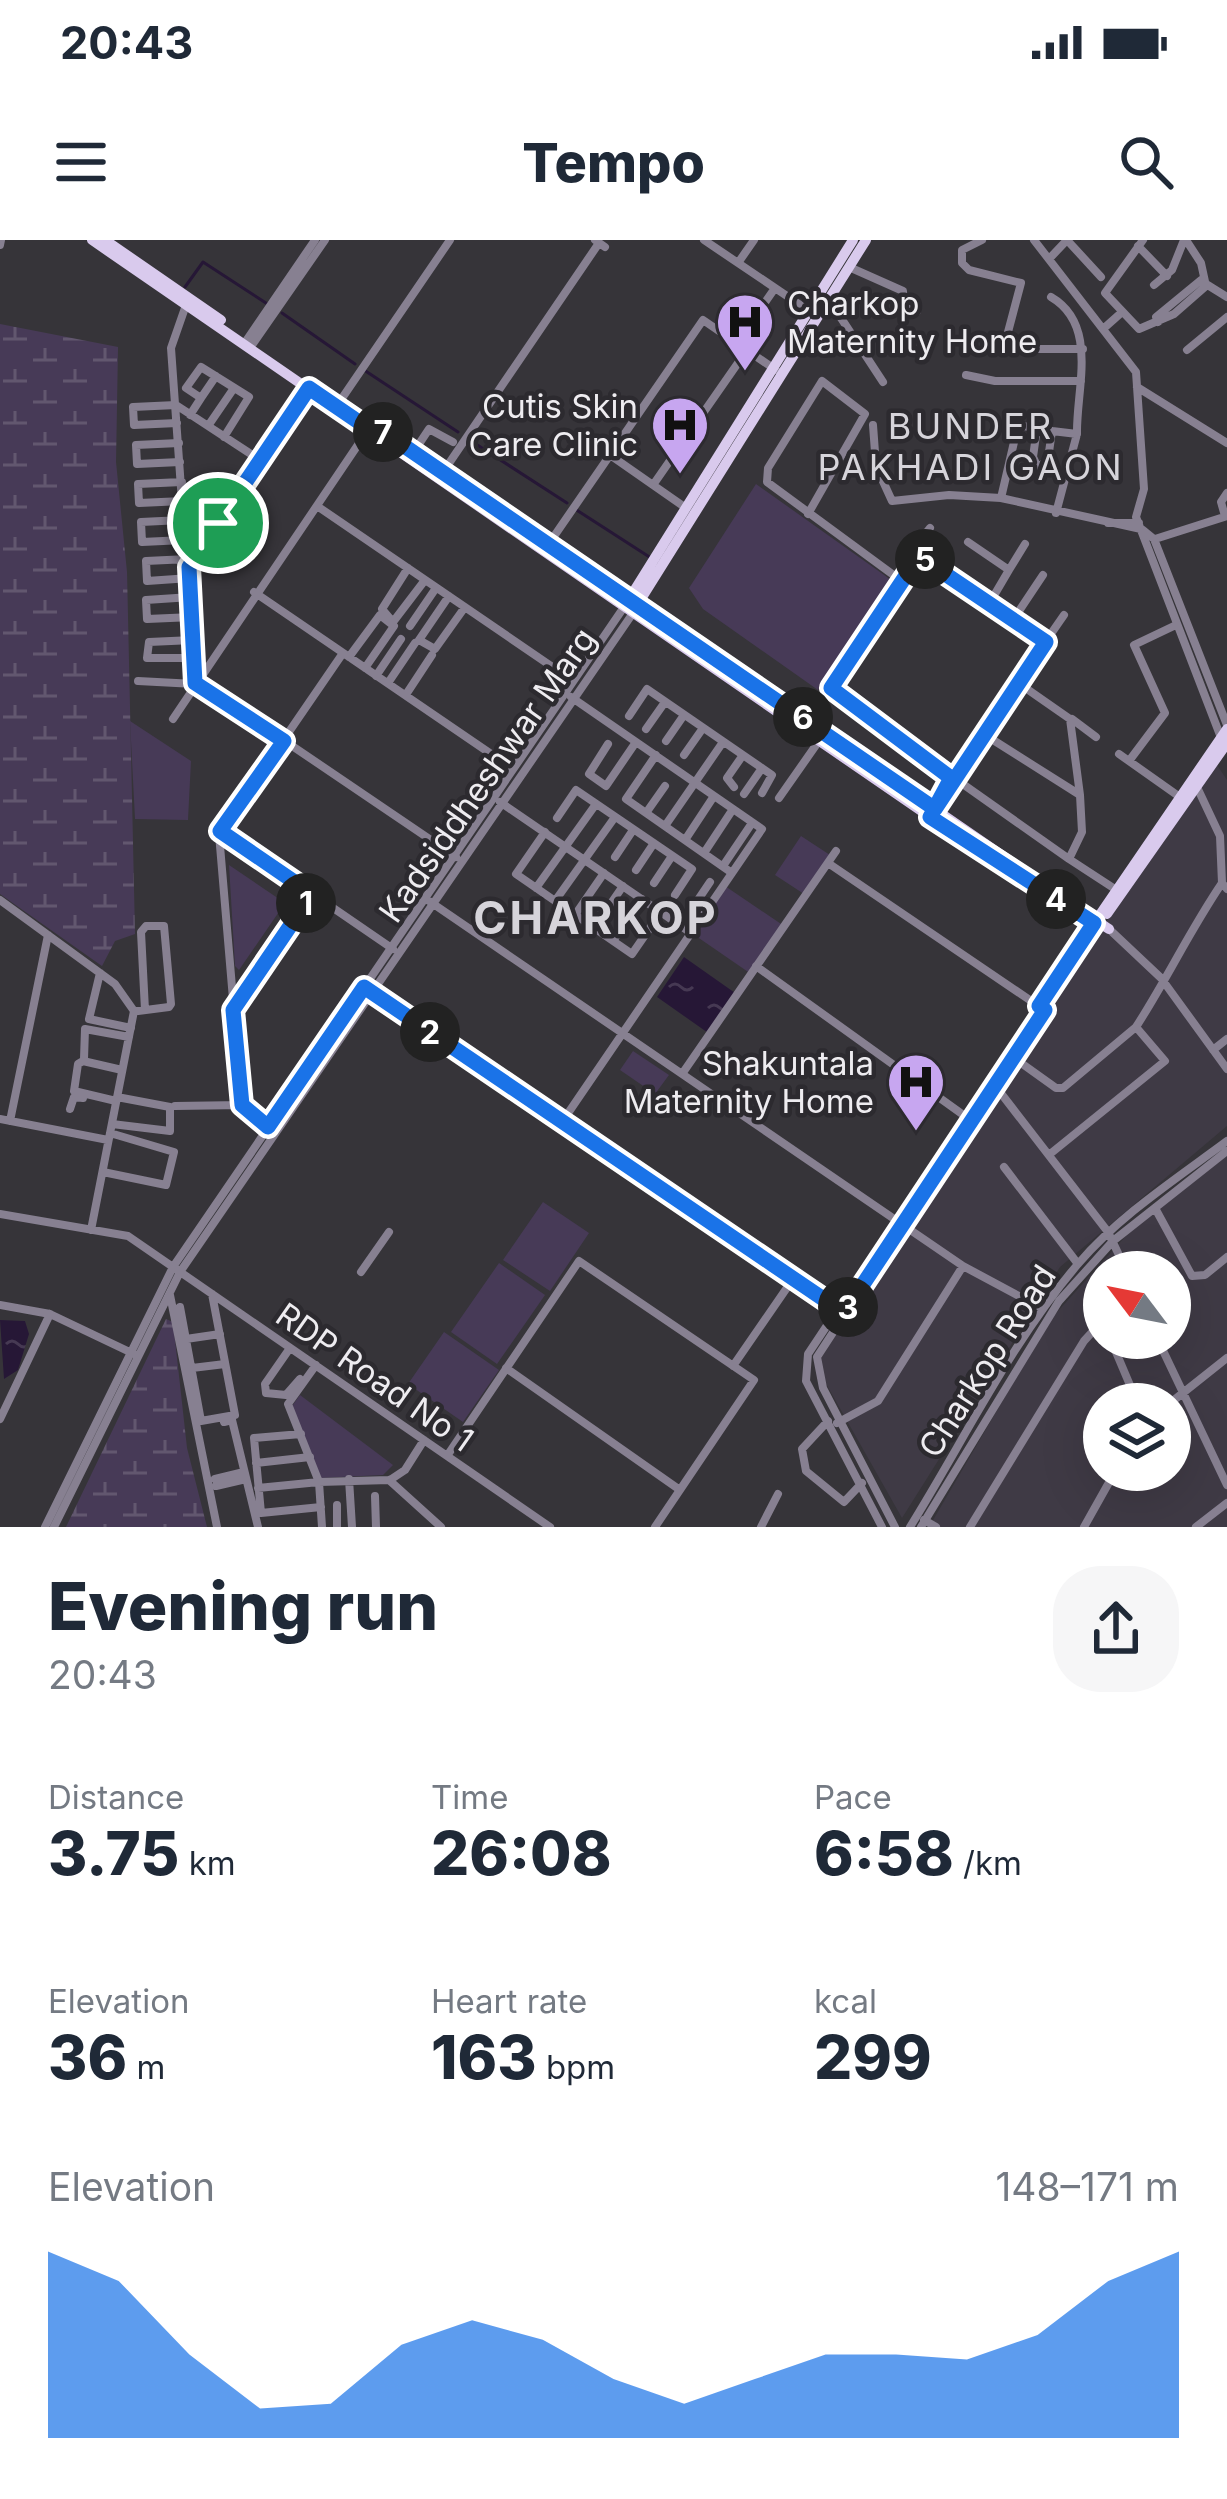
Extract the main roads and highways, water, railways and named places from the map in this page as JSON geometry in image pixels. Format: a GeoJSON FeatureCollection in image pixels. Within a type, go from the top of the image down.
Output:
{"type":"FeatureCollection","features":[{"type":"Feature","properties":{"kind":"main road"},"geometry":{"type":"LineString","coordinates":[[92,240],[1100,923]]}},
{"type":"Feature","properties":{"kind":"main road"},"geometry":{"type":"LineString","coordinates":[[105,240],[140,269]]}},
{"type":"Feature","properties":{"kind":"main road","name":"Kadsiddheshwar Marg"},"geometry":{"type":"LineString","coordinates":[[813,314],[835,290],[853,240]]}},
{"type":"Feature","properties":{"kind":"main road","name":"Kadsiddheshwar Marg"},"geometry":{"type":"LineString","coordinates":[[631,606],[844,265],[866,240]]}},
{"type":"Feature","properties":{"kind":"main road"},"geometry":{"type":"LineString","coordinates":[[370,427],[631,606]]}},
{"type":"Feature","properties":{"kind":"main road"},"geometry":{"type":"LineString","coordinates":[[1100,923],[1115,889],[1177,794],[1225,738]]}},
{"type":"Feature","properties":{"kind":"main road"},"geometry":{"type":"LineString","coordinates":[[1100,923],[1205,765]]}},
{"type":"Feature","properties":{"kind":"water"},"geometry":{"type":"Polygon","coordinates":[[[684,957],[738,995],[711,1035],[657,997],[684,957]]]}},
{"type":"Feature","properties":{"kind":"water"},"geometry":{"type":"Polygon","coordinates":[[[0,1320],[25,1321],[29,1334],[18,1370],[4,1379],[0,1320]]]}},
{"type":"Feature","properties":{"kind":"waterway"},"geometry":{"type":"LineString","coordinates":[[185,287],[203,262],[269,305]]}},
{"type":"Feature","properties":{"kind":"waterway"},"geometry":{"type":"LineString","coordinates":[[282,313],[355,364]]}},
{"type":"Feature","properties":{"kind":"waterway"},"geometry":{"type":"LineString","coordinates":[[364,370],[458,432]]}},
{"type":"Feature","properties":{"kind":"waterway"},"geometry":{"type":"LineString","coordinates":[[468,439],[567,503]]}},
{"type":"Feature","properties":{"kind":"waterway"},"geometry":{"type":"LineString","coordinates":[[575,509],[651,558]]}},
{"type":"Feature","properties":{"kind":"place","name":"Charkop Maternity Home"},"geometry":{"type":"Point","coordinates":[745,373]}},
{"type":"Feature","properties":{"kind":"place","name":"Cutis Skin Care Clinic"},"geometry":{"type":"Point","coordinates":[680,476]}},
{"type":"Feature","properties":{"kind":"place","name":"Shakuntala Maternity Home"},"geometry":{"type":"Point","coordinates":[916,1133]}},
{"type":"Feature","properties":{"kind":"district","name":"BUNDER PAKHADI GAON"},"geometry":{"type":"Point","coordinates":[971,446]}},
{"type":"Feature","properties":{"kind":"district","name":"CHARKOP"},"geometry":{"type":"Point","coordinates":[596,918]}}]}
